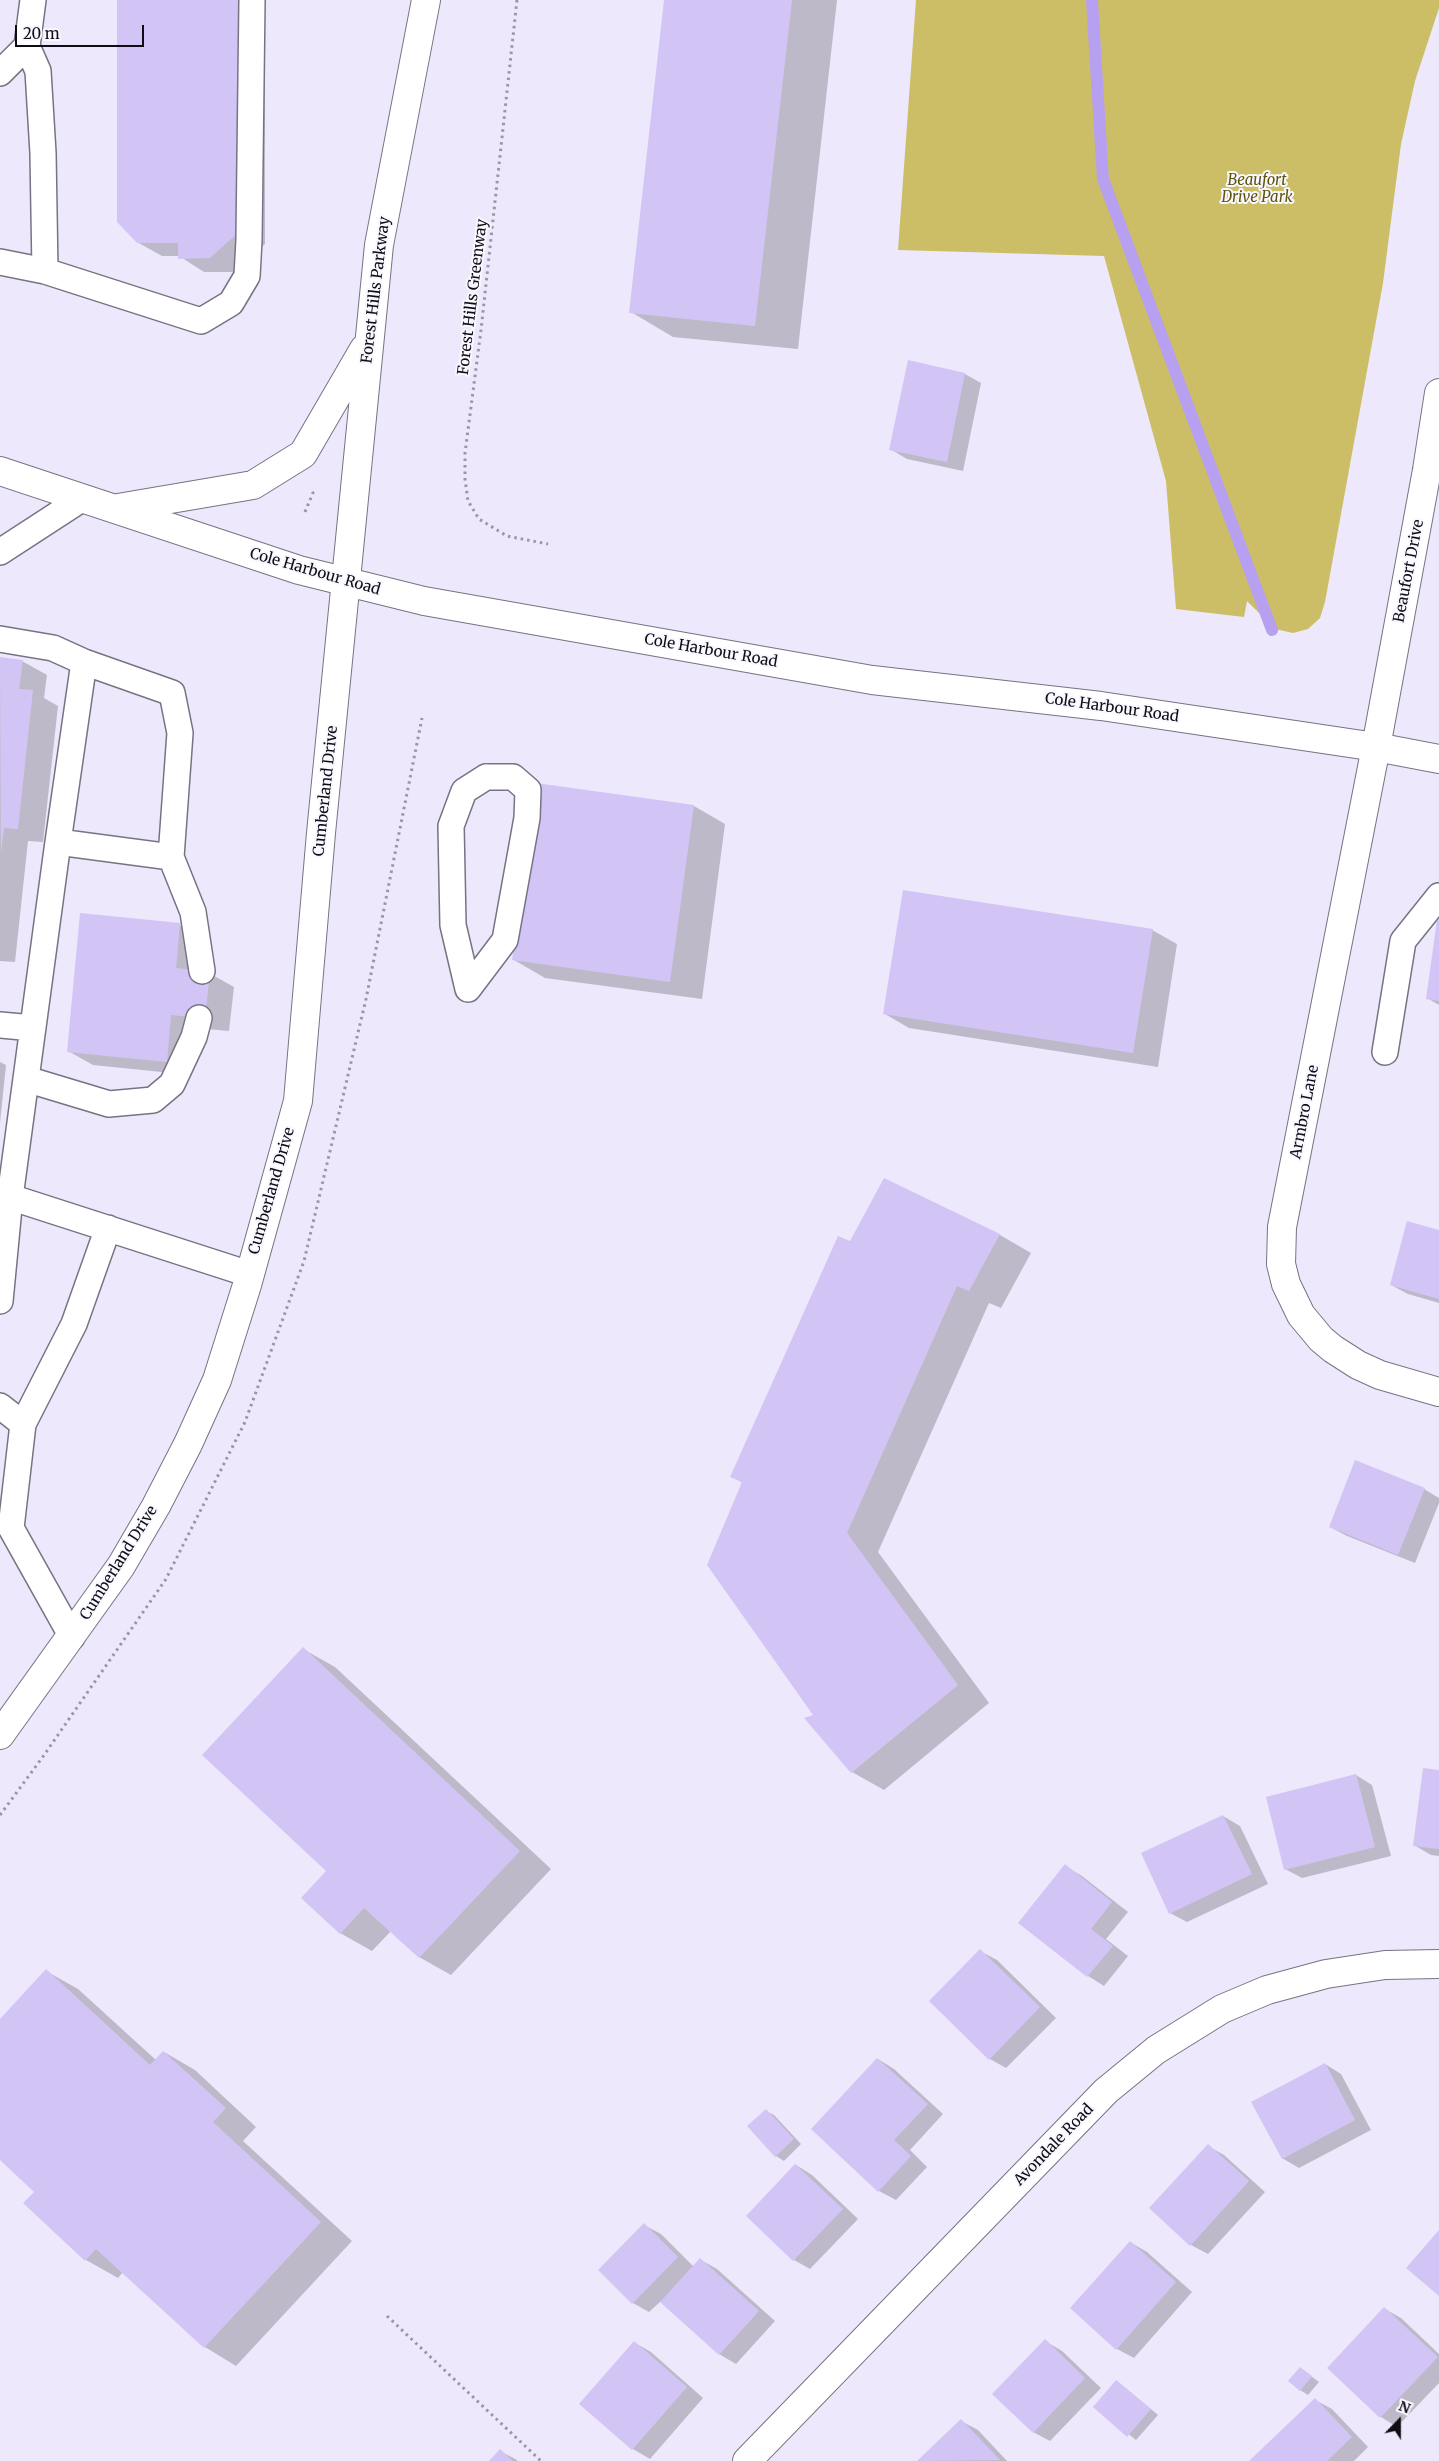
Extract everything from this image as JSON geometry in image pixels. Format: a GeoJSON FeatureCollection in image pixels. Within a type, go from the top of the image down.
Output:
{"type":"FeatureCollection","features":[{"type":"Feature","properties":{"kind":"street","name":"Forest Hills Parkway"},"geometry":{"type":"LineString","coordinates":[[347,583],[379,245],[426,0]]}},
{"type":"Feature","properties":{"kind":"street"},"geometry":{"type":"LineString","coordinates":[[116,509],[253,485],[302,454],[369,341]]}},
{"type":"Feature","properties":{"kind":"street","name":"Beaufort Drive"},"geometry":{"type":"LineString","coordinates":[[1376,747],[1428,470],[1439,393]]}},
{"type":"Feature","properties":{"kind":"street","name":"Cole Harbour Road"},"geometry":{"type":"LineString","coordinates":[[0,471],[299,570],[424,602],[872,680],[1092,705],[1376,747],[1439,759]]}},
{"type":"Feature","properties":{"kind":"street","name":"Cumberland Drive"},"geometry":{"type":"LineString","coordinates":[[0,1735],[121,1566],[156,1506],[188,1444],[217,1380],[249,1274],[298,1101],[321,833],[347,583]]}},
{"type":"Feature","properties":{"kind":"street","name":"Armbro Lane"},"geometry":{"type":"LineString","coordinates":[[1376,747],[1282,1227],[1281,1264],[1286,1284],[1301,1315],[1321,1339],[1333,1349],[1358,1366],[1380,1375],[1439,1392]]}},
{"type":"Feature","properties":{"kind":"street","name":"Avondale Road"},"geometry":{"type":"LineString","coordinates":[[747,2461],[1106,2091],[1156,2050],[1222,2009],[1267,1990],[1326,1974],[1385,1965],[1439,1964]]}},
{"type":"Feature","properties":{"kind":"lane"},"geometry":{"type":"LineString","coordinates":[[33,0],[27,46],[38,71],[43,153],[45,270]]}},
{"type":"Feature","properties":{"kind":"lane"},"geometry":{"type":"LineString","coordinates":[[0,262],[45,270],[201,320],[231,303],[247,276],[252,0]]}},
{"type":"Feature","properties":{"kind":"lane"},"geometry":{"type":"LineString","coordinates":[[0,73],[27,46]]}},
{"type":"Feature","properties":{"kind":"lane"},"geometry":{"type":"LineString","coordinates":[[0,552],[83,498]]}},
{"type":"Feature","properties":{"kind":"lane"},"geometry":{"type":"LineString","coordinates":[[0,639],[53,648],[84,662],[172,693],[180,733],[171,857],[193,912],[202,971]]}},
{"type":"Feature","properties":{"kind":"lane"},"geometry":{"type":"LineString","coordinates":[[0,1301],[10,1197],[84,662]]}},
{"type":"Feature","properties":{"kind":"lane"},"geometry":{"type":"LineString","coordinates":[[486,776],[513,777],[528,790],[527,818],[505,940],[468,990],[453,925],[451,826],[464,791],[486,776]]}},
{"type":"Feature","properties":{"kind":"lane"},"geometry":{"type":"LineString","coordinates":[[58,842],[171,857]]}},
{"type":"Feature","properties":{"kind":"lane"},"geometry":{"type":"LineString","coordinates":[[1385,1052],[1403,941],[1439,896]]}},
{"type":"Feature","properties":{"kind":"lane"},"geometry":{"type":"LineString","coordinates":[[26,1079],[109,1104],[153,1100],[172,1084],[194,1036],[199,1018]]}},
{"type":"Feature","properties":{"kind":"lane"},"geometry":{"type":"LineString","coordinates":[[0,1025],[33,1028]]}},
{"type":"Feature","properties":{"kind":"lane"},"geometry":{"type":"LineString","coordinates":[[10,1197],[249,1274]]}},
{"type":"Feature","properties":{"kind":"lane"},"geometry":{"type":"LineString","coordinates":[[72,1637],[11,1528],[23,1424],[74,1324],[108,1228]]}},
{"type":"Feature","properties":{"kind":"lane"},"geometry":{"type":"LineString","coordinates":[[0,1406],[23,1424]]}},
{"type":"Feature","properties":{"kind":"path","name":"Forest Hills Greenway"},"geometry":{"type":"LineString","coordinates":[[517,0],[481,330],[465,453],[465,479],[468,501],[479,519],[507,536],[548,544]]}},
{"type":"Feature","properties":{"kind":"path"},"geometry":{"type":"LineString","coordinates":[[387,2316],[541,2461]]}},
{"type":"Feature","properties":{"kind":"green space","name":"Beaufort Drive Park"},"geometry":{"type":"Polygon","coordinates":[[[916,0],[1439,0],[1439,8],[1415,81],[1401,144],[1383,283],[1325,602],[1320,618],[1308,629],[1293,633],[1275,629],[1247,601],[1244,617],[1176,609],[1166,481],[1104,256],[898,250],[916,0]]]}},
{"type":"Feature","properties":{"kind":"building"},"geometry":{"type":"Polygon","coordinates":[[[117,0],[241,0],[241,230],[210,258],[178,259],[178,243],[137,243],[117,222],[117,0]]]}},
{"type":"Feature","properties":{"kind":"building"},"geometry":{"type":"Polygon","coordinates":[[[664,0],[792,0],[755,326],[629,313],[664,0]]]}},
{"type":"Feature","properties":{"kind":"building"},"geometry":{"type":"Polygon","coordinates":[[[908,360],[965,373],[947,462],[889,450],[908,360]]]}},
{"type":"Feature","properties":{"kind":"building"},"geometry":{"type":"Polygon","coordinates":[[[0,657],[23,660],[19,689],[33,690],[18,829],[4,828],[1,852],[0,657]]]}},
{"type":"Feature","properties":{"kind":"building"},"geometry":{"type":"Polygon","coordinates":[[[536,783],[694,805],[670,982],[512,960],[536,783]]]}},
{"type":"Feature","properties":{"kind":"building"},"geometry":{"type":"Polygon","coordinates":[[[903,890],[1153,929],[1133,1053],[883,1014],[903,890]]]}},
{"type":"Feature","properties":{"kind":"building"},"geometry":{"type":"Polygon","coordinates":[[[80,913],[180,923],[176,968],[210,972],[205,1018],[171,1015],[167,1062],[67,1052],[80,913]]]}},
{"type":"Feature","properties":{"kind":"building"},"geometry":{"type":"Polygon","coordinates":[[[1437,920],[1439,921],[1439,1001],[1426,999],[1437,920]]]}},
{"type":"Feature","properties":{"kind":"building"},"geometry":{"type":"Polygon","coordinates":[[[884,1178],[1000,1234],[969,1291],[957,1286],[847,1533],[958,1685],[851,1773],[804,1718],[813,1715],[707,1565],[742,1482],[730,1477],[838,1236],[850,1241],[884,1178]]]}},
{"type":"Feature","properties":{"kind":"building"},"geometry":{"type":"Polygon","coordinates":[[[1407,1221],[1439,1230],[1439,1299],[1390,1285],[1407,1221]]]}},
{"type":"Feature","properties":{"kind":"building"},"geometry":{"type":"Polygon","coordinates":[[[1355,1460],[1425,1488],[1398,1555],[1329,1527],[1355,1460]]]}},
{"type":"Feature","properties":{"kind":"building"},"geometry":{"type":"Polygon","coordinates":[[[303,1647],[520,1851],[419,1958],[364,1908],[340,1934],[301,1898],[326,1871],[202,1755],[303,1647]]]}},
{"type":"Feature","properties":{"kind":"building"},"geometry":{"type":"Polygon","coordinates":[[[1423,1768],[1439,1770],[1439,1849],[1413,1846],[1423,1768]]]}},
{"type":"Feature","properties":{"kind":"building"},"geometry":{"type":"Polygon","coordinates":[[[1356,1774],[1375,1847],[1284,1870],[1266,1797],[1356,1774]]]}},
{"type":"Feature","properties":{"kind":"building"},"geometry":{"type":"Polygon","coordinates":[[[1223,1815],[1252,1874],[1169,1914],[1141,1853],[1223,1815]]]}},
{"type":"Feature","properties":{"kind":"building"},"geometry":{"type":"Polygon","coordinates":[[[1065,1864],[1112,1902],[1091,1929],[1113,1946],[1087,1977],[1018,1923],[1065,1864]]]}},
{"type":"Feature","properties":{"kind":"building"},"geometry":{"type":"Polygon","coordinates":[[[980,1949],[1040,2007],[989,2060],[929,2001],[980,1949]]]}},
{"type":"Feature","properties":{"kind":"building"},"geometry":{"type":"Polygon","coordinates":[[[46,1969],[150,2065],[163,2051],[226,2108],[213,2122],[321,2222],[204,2348],[96,2249],[85,2261],[23,2203],[34,2192],[0,2160],[0,2019],[46,1969]]]}},
{"type":"Feature","properties":{"kind":"building"},"geometry":{"type":"Polygon","coordinates":[[[877,2058],[928,2104],[894,2140],[911,2156],[878,2192],[811,2129],[877,2058]]]}},
{"type":"Feature","properties":{"kind":"building"},"geometry":{"type":"Polygon","coordinates":[[[1325,2063],[1355,2120],[1282,2159],[1251,2102],[1325,2063]]]}},
{"type":"Feature","properties":{"kind":"building"},"geometry":{"type":"Polygon","coordinates":[[[766,2109],[794,2139],[775,2157],[747,2126],[766,2109]]]}},
{"type":"Feature","properties":{"kind":"building"},"geometry":{"type":"Polygon","coordinates":[[[1208,2144],[1249,2181],[1190,2246],[1149,2208],[1208,2144]]]}},
{"type":"Feature","properties":{"kind":"building"},"geometry":{"type":"Polygon","coordinates":[[[795,2164],[843,2209],[793,2261],[746,2216],[795,2164]]]}},
{"type":"Feature","properties":{"kind":"building"},"geometry":{"type":"Polygon","coordinates":[[[644,2223],[678,2257],[632,2304],[598,2270],[644,2223]]]}},
{"type":"Feature","properties":{"kind":"building"},"geometry":{"type":"Polygon","coordinates":[[[1439,2230],[1439,2296],[1406,2268],[1439,2230]]]}},
{"type":"Feature","properties":{"kind":"building"},"geometry":{"type":"Polygon","coordinates":[[[1130,2241],[1176,2282],[1116,2350],[1070,2308],[1130,2241]]]}},
{"type":"Feature","properties":{"kind":"building"},"geometry":{"type":"Polygon","coordinates":[[[700,2258],[759,2311],[719,2355],[660,2302],[700,2258]]]}},
{"type":"Feature","properties":{"kind":"building"},"geometry":{"type":"Polygon","coordinates":[[[1384,2307],[1438,2357],[1380,2418],[1327,2368],[1384,2307]]]}},
{"type":"Feature","properties":{"kind":"building"},"geometry":{"type":"Polygon","coordinates":[[[1045,2339],[1085,2378],[1033,2433],[992,2394],[1045,2339]]]}},
{"type":"Feature","properties":{"kind":"building"},"geometry":{"type":"Polygon","coordinates":[[[634,2341],[687,2387],[632,2450],[579,2404],[634,2341]]]}},
{"type":"Feature","properties":{"kind":"building"},"geometry":{"type":"Polygon","coordinates":[[[1300,2367],[1312,2376],[1300,2391],[1288,2381],[1300,2367]]]}},
{"type":"Feature","properties":{"kind":"building"},"geometry":{"type":"Polygon","coordinates":[[[1116,2380],[1151,2409],[1127,2437],[1093,2407],[1116,2380]]]}},
{"type":"Feature","properties":{"kind":"building"},"geometry":{"type":"Polygon","coordinates":[[[1315,2398],[1352,2437],[1327,2461],[1249,2461],[1315,2398]]]}},
{"type":"Feature","properties":{"kind":"building"},"geometry":{"type":"Polygon","coordinates":[[[961,2419],[1000,2460],[917,2461],[961,2419]]]}},
{"type":"Feature","properties":{"kind":"building"},"geometry":{"type":"Polygon","coordinates":[[[500,2449],[513,2461],[489,2461],[500,2449]]]}},
{"type":"Feature","properties":{"kind":"waterway"},"geometry":{"type":"LineString","coordinates":[[1092,0],[1103,179],[1272,630]]}}]}
